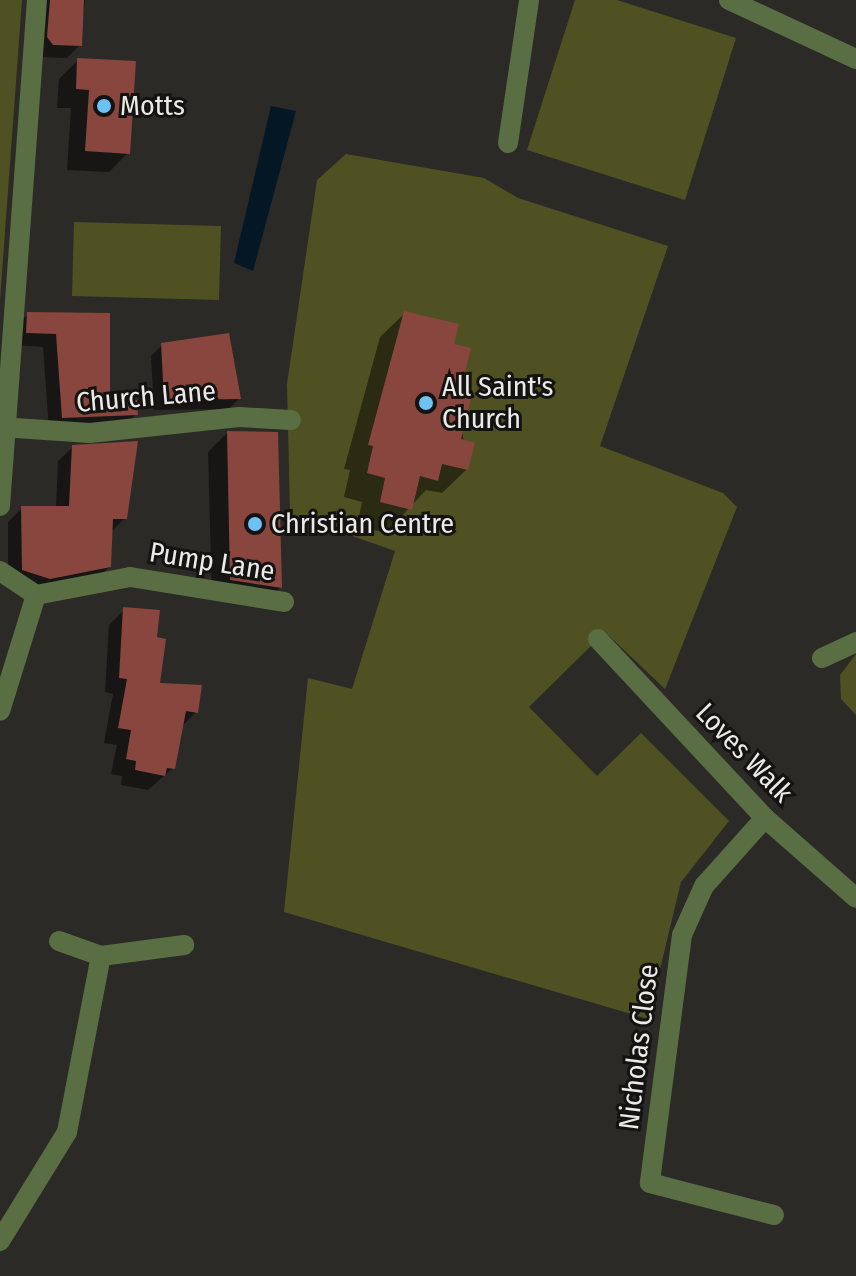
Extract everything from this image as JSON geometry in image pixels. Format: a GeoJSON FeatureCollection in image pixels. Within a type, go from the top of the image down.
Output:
{"type":"FeatureCollection","features":[{"type":"Feature","properties":{"kind":"street"},"geometry":{"type":"LineString","coordinates":[[0,506],[3,427],[37,0]]}},
{"type":"Feature","properties":{"kind":"street"},"geometry":{"type":"LineString","coordinates":[[508,143],[529,0]]}},
{"type":"Feature","properties":{"kind":"street"},"geometry":{"type":"LineString","coordinates":[[735,1],[856,59]]}},
{"type":"Feature","properties":{"kind":"street","name":"Church Lane"},"geometry":{"type":"LineString","coordinates":[[3,427],[90,433],[239,417],[291,420]]}},
{"type":"Feature","properties":{"kind":"street"},"geometry":{"type":"LineString","coordinates":[[0,571],[36,595],[0,711]]}},
{"type":"Feature","properties":{"kind":"street","name":"Pump Lane"},"geometry":{"type":"LineString","coordinates":[[36,595],[130,577],[284,602]]}},
{"type":"Feature","properties":{"kind":"street","name":"Loves Walk"},"geometry":{"type":"LineString","coordinates":[[598,639],[765,818],[856,898]]}},
{"type":"Feature","properties":{"kind":"street"},"geometry":{"type":"LineString","coordinates":[[822,658],[856,642]]}},
{"type":"Feature","properties":{"kind":"street","name":"Nicholas Close"},"geometry":{"type":"LineString","coordinates":[[765,818],[704,886],[682,935],[650,1183],[774,1215]]}},
{"type":"Feature","properties":{"kind":"street"},"geometry":{"type":"LineString","coordinates":[[59,941],[101,956],[184,945]]}},
{"type":"Feature","properties":{"kind":"street"},"geometry":{"type":"LineString","coordinates":[[0,1241],[67,1132],[101,956]]}},
{"type":"Feature","properties":{"kind":"green space"},"geometry":{"type":"Polygon","coordinates":[[[0,0],[22,0],[0,300],[0,0]]]}},
{"type":"Feature","properties":{"kind":"green space"},"geometry":{"type":"Polygon","coordinates":[[[575,0],[617,0],[736,38],[685,200],[527,150],[575,0]]]}},
{"type":"Feature","properties":{"kind":"green space"},"geometry":{"type":"Polygon","coordinates":[[[346,154],[484,178],[518,198],[668,246],[600,446],[723,493],[737,507],[665,689],[605,632],[529,707],[597,776],[641,733],[729,821],[681,882],[648,1019],[284,912],[308,678],[352,689],[395,551],[290,514],[287,384],[317,180],[346,154]]]}},
{"type":"Feature","properties":{"kind":"green space"},"geometry":{"type":"Polygon","coordinates":[[[74,222],[221,226],[219,300],[72,296],[74,222]]]}},
{"type":"Feature","properties":{"kind":"green space"},"geometry":{"type":"Polygon","coordinates":[[[856,654],[856,715],[841,699],[840,675],[856,654]]]}},
{"type":"Feature","properties":{"kind":"water"},"geometry":{"type":"Polygon","coordinates":[[[271,106],[296,111],[253,271],[234,263],[271,106]]]}},
{"type":"Feature","properties":{"kind":"building"},"geometry":{"type":"Polygon","coordinates":[[[50,0],[84,0],[82,46],[53,45],[47,37],[50,0]]]}},
{"type":"Feature","properties":{"kind":"building","name":"Motts"},"geometry":{"type":"Polygon","coordinates":[[[77,58],[136,61],[130,154],[85,151],[89,90],[76,89],[77,58]]]}},
{"type":"Feature","properties":{"kind":"building","name":"All Saint's Church"},"geometry":{"type":"Polygon","coordinates":[[[404,311],[459,324],[454,344],[471,348],[460,392],[472,394],[461,439],[475,443],[468,470],[442,464],[438,481],[420,476],[412,510],[380,502],[385,478],[367,473],[373,446],[368,445],[404,311]]]}},
{"type":"Feature","properties":{"kind":"building"},"geometry":{"type":"Polygon","coordinates":[[[27,312],[110,313],[110,401],[137,400],[138,415],[62,418],[56,334],[26,333],[27,312]]]}},
{"type":"Feature","properties":{"kind":"building"},"geometry":{"type":"Polygon","coordinates":[[[229,333],[241,399],[164,400],[161,343],[229,333]]]}},
{"type":"Feature","properties":{"kind":"building","name":"Christian Centre"},"geometry":{"type":"Polygon","coordinates":[[[227,431],[278,432],[282,588],[230,580],[227,431]]]}},
{"type":"Feature","properties":{"kind":"building"},"geometry":{"type":"Polygon","coordinates":[[[138,441],[127,519],[113,519],[111,567],[50,579],[22,570],[21,506],[69,506],[72,445],[138,441]]]}},
{"type":"Feature","properties":{"kind":"building"},"geometry":{"type":"Polygon","coordinates":[[[123,607],[160,610],[157,637],[166,639],[160,683],[202,685],[198,713],[186,711],[175,769],[167,768],[165,776],[135,770],[136,761],[126,759],[131,730],[118,728],[127,679],[119,678],[123,607]]]}},
{"type":"Feature","properties":{"kind":"place","name":"Motts"},"geometry":{"type":"Point","coordinates":[104,106]}},
{"type":"Feature","properties":{"kind":"place","name":"All Saint's Church"},"geometry":{"type":"Point","coordinates":[426,403]}},
{"type":"Feature","properties":{"kind":"place","name":"Christian Centre"},"geometry":{"type":"Point","coordinates":[255,524]}}]}
